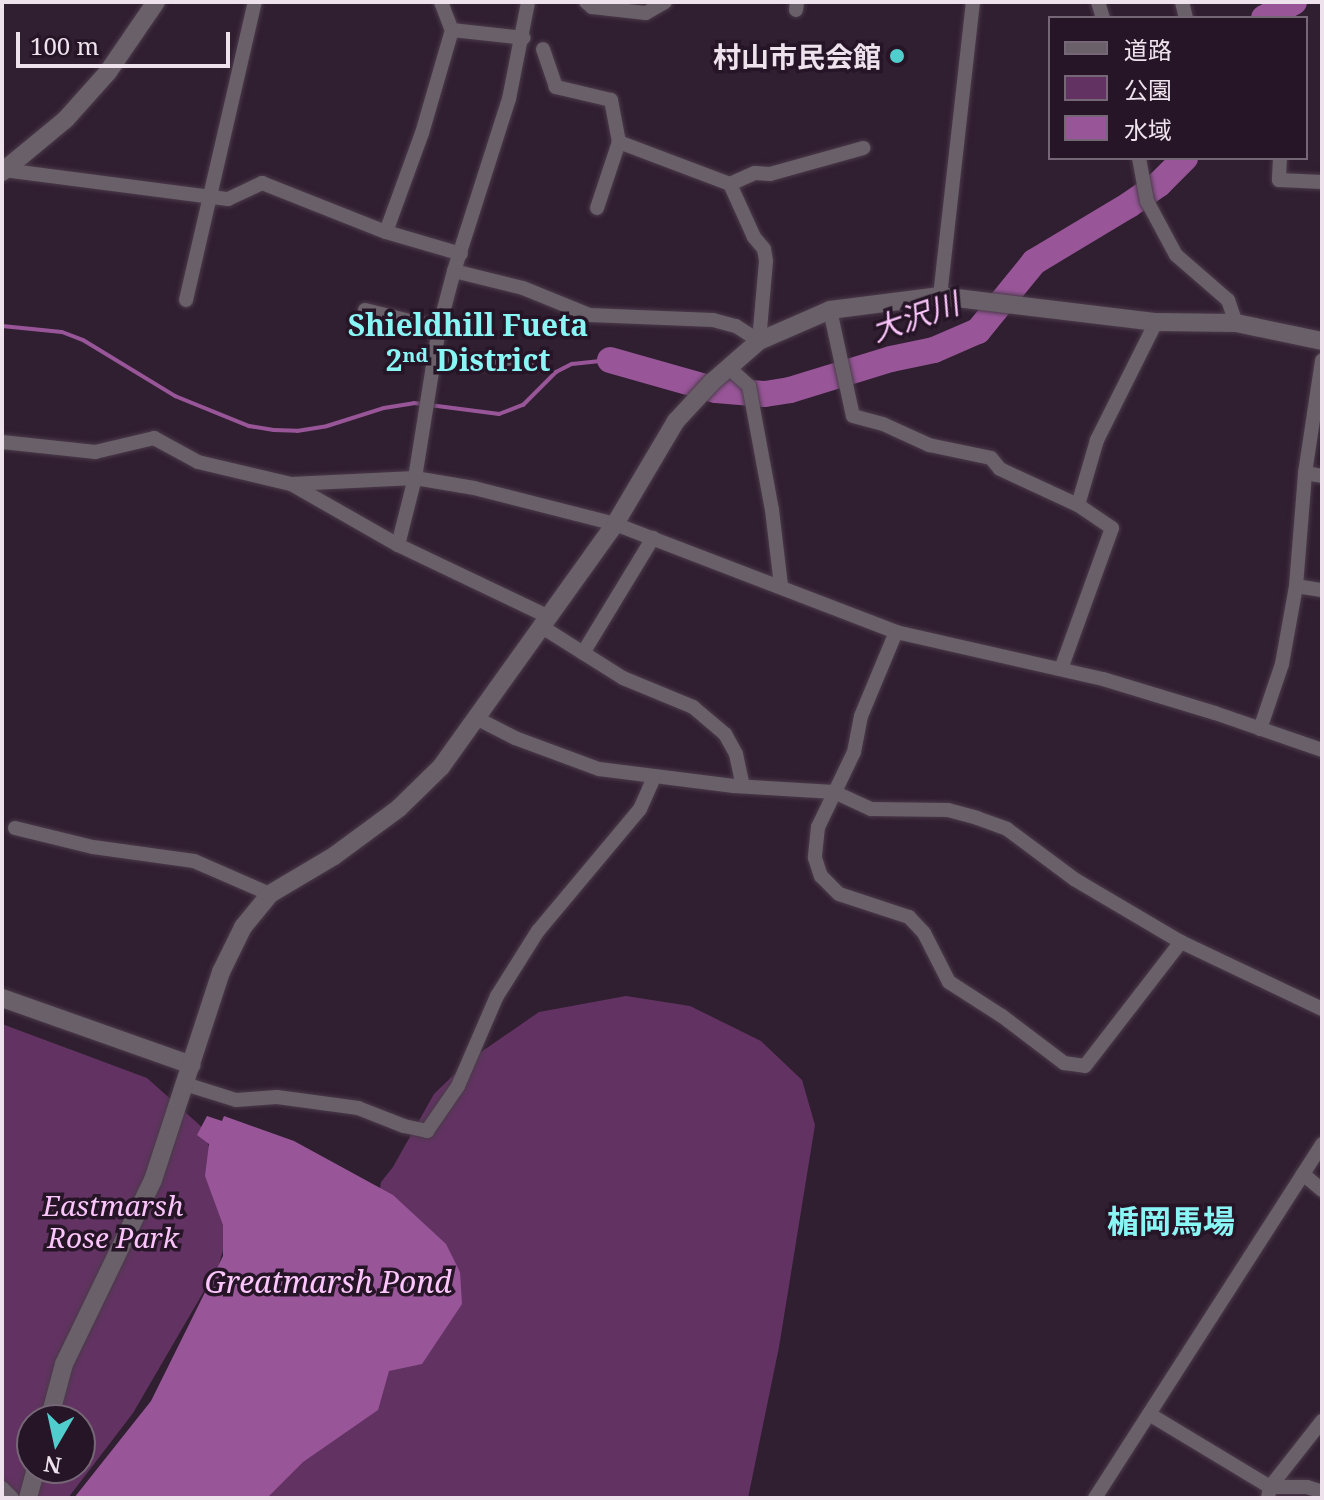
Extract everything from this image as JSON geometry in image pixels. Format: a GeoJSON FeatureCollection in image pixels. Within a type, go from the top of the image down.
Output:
{"type":"FeatureCollection","features":[{"type":"Feature","properties":{"kind":"street"},"geometry":{"type":"LineString","coordinates":[[3,171],[66,119],[98,84],[156,2]]}},
{"type":"Feature","properties":{"kind":"street"},"geometry":{"type":"LineString","coordinates":[[186,300],[255,2]]}},
{"type":"Feature","properties":{"kind":"street"},"geometry":{"type":"LineString","coordinates":[[386,232],[422,133],[452,30],[441,2]]}},
{"type":"Feature","properties":{"kind":"street"},"geometry":{"type":"LineString","coordinates":[[398,545],[415,478],[439,328],[509,99],[524,38],[528,2]]}},
{"type":"Feature","properties":{"kind":"street"},"geometry":{"type":"LineString","coordinates":[[586,2],[592,7],[646,13],[665,2]]}},
{"type":"Feature","properties":{"kind":"street"},"geometry":{"type":"LineString","coordinates":[[940,296],[973,2]]}},
{"type":"Feature","properties":{"kind":"street"},"geometry":{"type":"LineString","coordinates":[[452,30],[524,38]]}},
{"type":"Feature","properties":{"kind":"street"},"geometry":{"type":"LineString","coordinates":[[543,49],[556,87],[611,100],[619,142],[597,208]]}},
{"type":"Feature","properties":{"kind":"street"},"geometry":{"type":"LineString","coordinates":[[619,142],[730,184],[755,173],[770,174],[863,148]]}},
{"type":"Feature","properties":{"kind":"street"},"geometry":{"type":"LineString","coordinates":[[1139,160],[1147,201],[1176,255],[1228,300],[1236,323]]}},
{"type":"Feature","properties":{"kind":"street"},"geometry":{"type":"LineString","coordinates":[[1280,160],[1279,180],[1322,182]]}},
{"type":"Feature","properties":{"kind":"street"},"geometry":{"type":"LineString","coordinates":[[3,171],[228,199],[262,183],[386,232],[461,254]]}},
{"type":"Feature","properties":{"kind":"street"},"geometry":{"type":"LineString","coordinates":[[730,184],[754,237],[764,249],[766,261],[759,341]]}},
{"type":"Feature","properties":{"kind":"street"},"geometry":{"type":"LineString","coordinates":[[454,271],[523,288],[589,315],[713,320],[736,326],[759,341]]}},
{"type":"Feature","properties":{"kind":"street"},"geometry":{"type":"LineString","coordinates":[[53,1404],[64,1364],[153,1180],[221,972],[243,927],[270,894],[334,856],[399,808],[441,767],[615,524],[676,421],[712,382],[759,341],[830,310],[940,296],[1011,302],[1156,322],[1236,323],[1322,341]]}},
{"type":"Feature","properties":{"kind":"street"},"geometry":{"type":"LineString","coordinates":[[365,310],[439,328]]}},
{"type":"Feature","properties":{"kind":"street"},"geometry":{"type":"LineString","coordinates":[[830,310],[853,416],[883,424],[929,445],[991,458],[1000,469],[1078,505],[1112,528],[1061,669]]}},
{"type":"Feature","properties":{"kind":"street"},"geometry":{"type":"LineString","coordinates":[[1078,505],[1097,440],[1156,322]]}},
{"type":"Feature","properties":{"kind":"street"},"geometry":{"type":"LineString","coordinates":[[435,357],[468,363],[536,363]]}},
{"type":"Feature","properties":{"kind":"street"},"geometry":{"type":"LineString","coordinates":[[1260,729],[1282,664],[1296,586],[1305,473],[1322,360]]}},
{"type":"Feature","properties":{"kind":"street"},"geometry":{"type":"LineString","coordinates":[[729,368],[749,392],[772,510],[781,585]]}},
{"type":"Feature","properties":{"kind":"street"},"geometry":{"type":"LineString","coordinates":[[2,442],[95,452],[154,438],[198,462],[291,484],[415,478],[474,488],[615,524],[781,585],[896,632],[1061,669],[1215,713],[1322,750]]}},
{"type":"Feature","properties":{"kind":"street"},"geometry":{"type":"LineString","coordinates":[[1305,473],[1322,476]]}},
{"type":"Feature","properties":{"kind":"street"},"geometry":{"type":"LineString","coordinates":[[291,484],[398,545],[545,622],[583,653],[623,678],[693,707],[725,734],[736,754],[743,786]]}},
{"type":"Feature","properties":{"kind":"street"},"geometry":{"type":"LineString","coordinates":[[583,653],[653,538]]}},
{"type":"Feature","properties":{"kind":"street"},"geometry":{"type":"LineString","coordinates":[[1296,586],[1322,590]]}},
{"type":"Feature","properties":{"kind":"street"},"geometry":{"type":"LineString","coordinates":[[896,632],[861,716],[854,752],[818,827],[815,858],[821,876],[839,894],[909,917],[924,933],[949,982],[1002,1016],[1064,1063],[1085,1066],[1181,942]]}},
{"type":"Feature","properties":{"kind":"street"},"geometry":{"type":"LineString","coordinates":[[476,718],[515,738],[599,769],[654,778],[834,792],[871,809],[948,810],[1007,829],[1074,879],[1181,942],[1322,1009]]}},
{"type":"Feature","properties":{"kind":"street"},"geometry":{"type":"LineString","coordinates":[[185,1084],[236,1100],[277,1097],[358,1108],[404,1126],[427,1131],[458,1086],[497,996],[538,931],[640,809],[654,778]]}},
{"type":"Feature","properties":{"kind":"street"},"geometry":{"type":"LineString","coordinates":[[15,828],[93,847],[194,861],[270,894]]}},
{"type":"Feature","properties":{"kind":"street"},"geometry":{"type":"LineString","coordinates":[[2,998],[191,1065]]}},
{"type":"Feature","properties":{"kind":"street"},"geometry":{"type":"LineString","coordinates":[[1095,1498],[1322,1144]]}},
{"type":"Feature","properties":{"kind":"street"},"geometry":{"type":"LineString","coordinates":[[1303,1174],[1322,1190]]}},
{"type":"Feature","properties":{"kind":"street"},"geometry":{"type":"LineString","coordinates":[[1149,1414],[1269,1492],[1307,1487],[1322,1492]]}},
{"type":"Feature","properties":{"kind":"street"},"geometry":{"type":"LineString","coordinates":[[1269,1492],[1322,1421]]}},
{"type":"Feature","properties":{"kind":"street"},"geometry":{"type":"LineString","coordinates":[[2,1488],[12,1498]]}},
{"type":"Feature","properties":{"kind":"green space"},"geometry":{"type":"Polygon","coordinates":[[[626,996],[690,1006],[761,1041],[802,1080],[815,1125],[779,1347],[748,1498],[251,1498],[372,1240],[381,1182],[393,1167],[434,1094],[468,1061],[539,1012],[626,996]]]}},
{"type":"Feature","properties":{"kind":"green space","name":"Eastmarsh Rose Park"},"geometry":{"type":"Polygon","coordinates":[[[2,1024],[147,1078],[204,1129],[230,1227],[218,1267],[133,1413],[96,1461],[96,1404],[16,1404],[16,1484],[79,1484],[68,1498],[2,1498],[2,1024]]]}},
{"type":"Feature","properties":{"kind":"water","name":"Greatmarsh Pond"},"geometry":{"type":"Polygon","coordinates":[[[207,1116],[222,1121],[224,1116],[294,1141],[393,1195],[446,1244],[460,1272],[462,1304],[422,1364],[389,1371],[378,1410],[303,1462],[267,1498],[74,1498],[85,1484],[96,1484],[96,1470],[151,1401],[223,1256],[223,1225],[205,1176],[209,1144],[197,1135],[207,1116]]]}},
{"type":"Feature","properties":{"kind":"waterway","name":"大沢川"},"geometry":{"type":"LineString","coordinates":[[1268,16],[1294,2]]}},
{"type":"Feature","properties":{"kind":"waterway","name":"大沢川"},"geometry":{"type":"LineString","coordinates":[[610,360],[716,390],[765,394],[790,390],[891,359],[934,350],[978,331],[1034,262],[1129,205],[1159,184],[1183,160]]}},
{"type":"Feature","properties":{"kind":"waterway"},"geometry":{"type":"LineString","coordinates":[[2,326],[62,332],[83,340],[175,396],[249,426],[274,430],[297,431],[327,426],[384,408],[414,403],[499,414],[523,405],[556,372],[572,364],[610,360]]}},
{"type":"Feature","properties":{"kind":"place","name":"村山市民会館"},"geometry":{"type":"Point","coordinates":[897,56]}},
{"type":"Feature","properties":{"kind":"district","name":"Shieldhill Fueta 2ⁿᵈ District"},"geometry":{"type":"Point","coordinates":[468,342]}},
{"type":"Feature","properties":{"kind":"district","name":"楯岡馬場"},"geometry":{"type":"Point","coordinates":[1171,1221]}}]}
